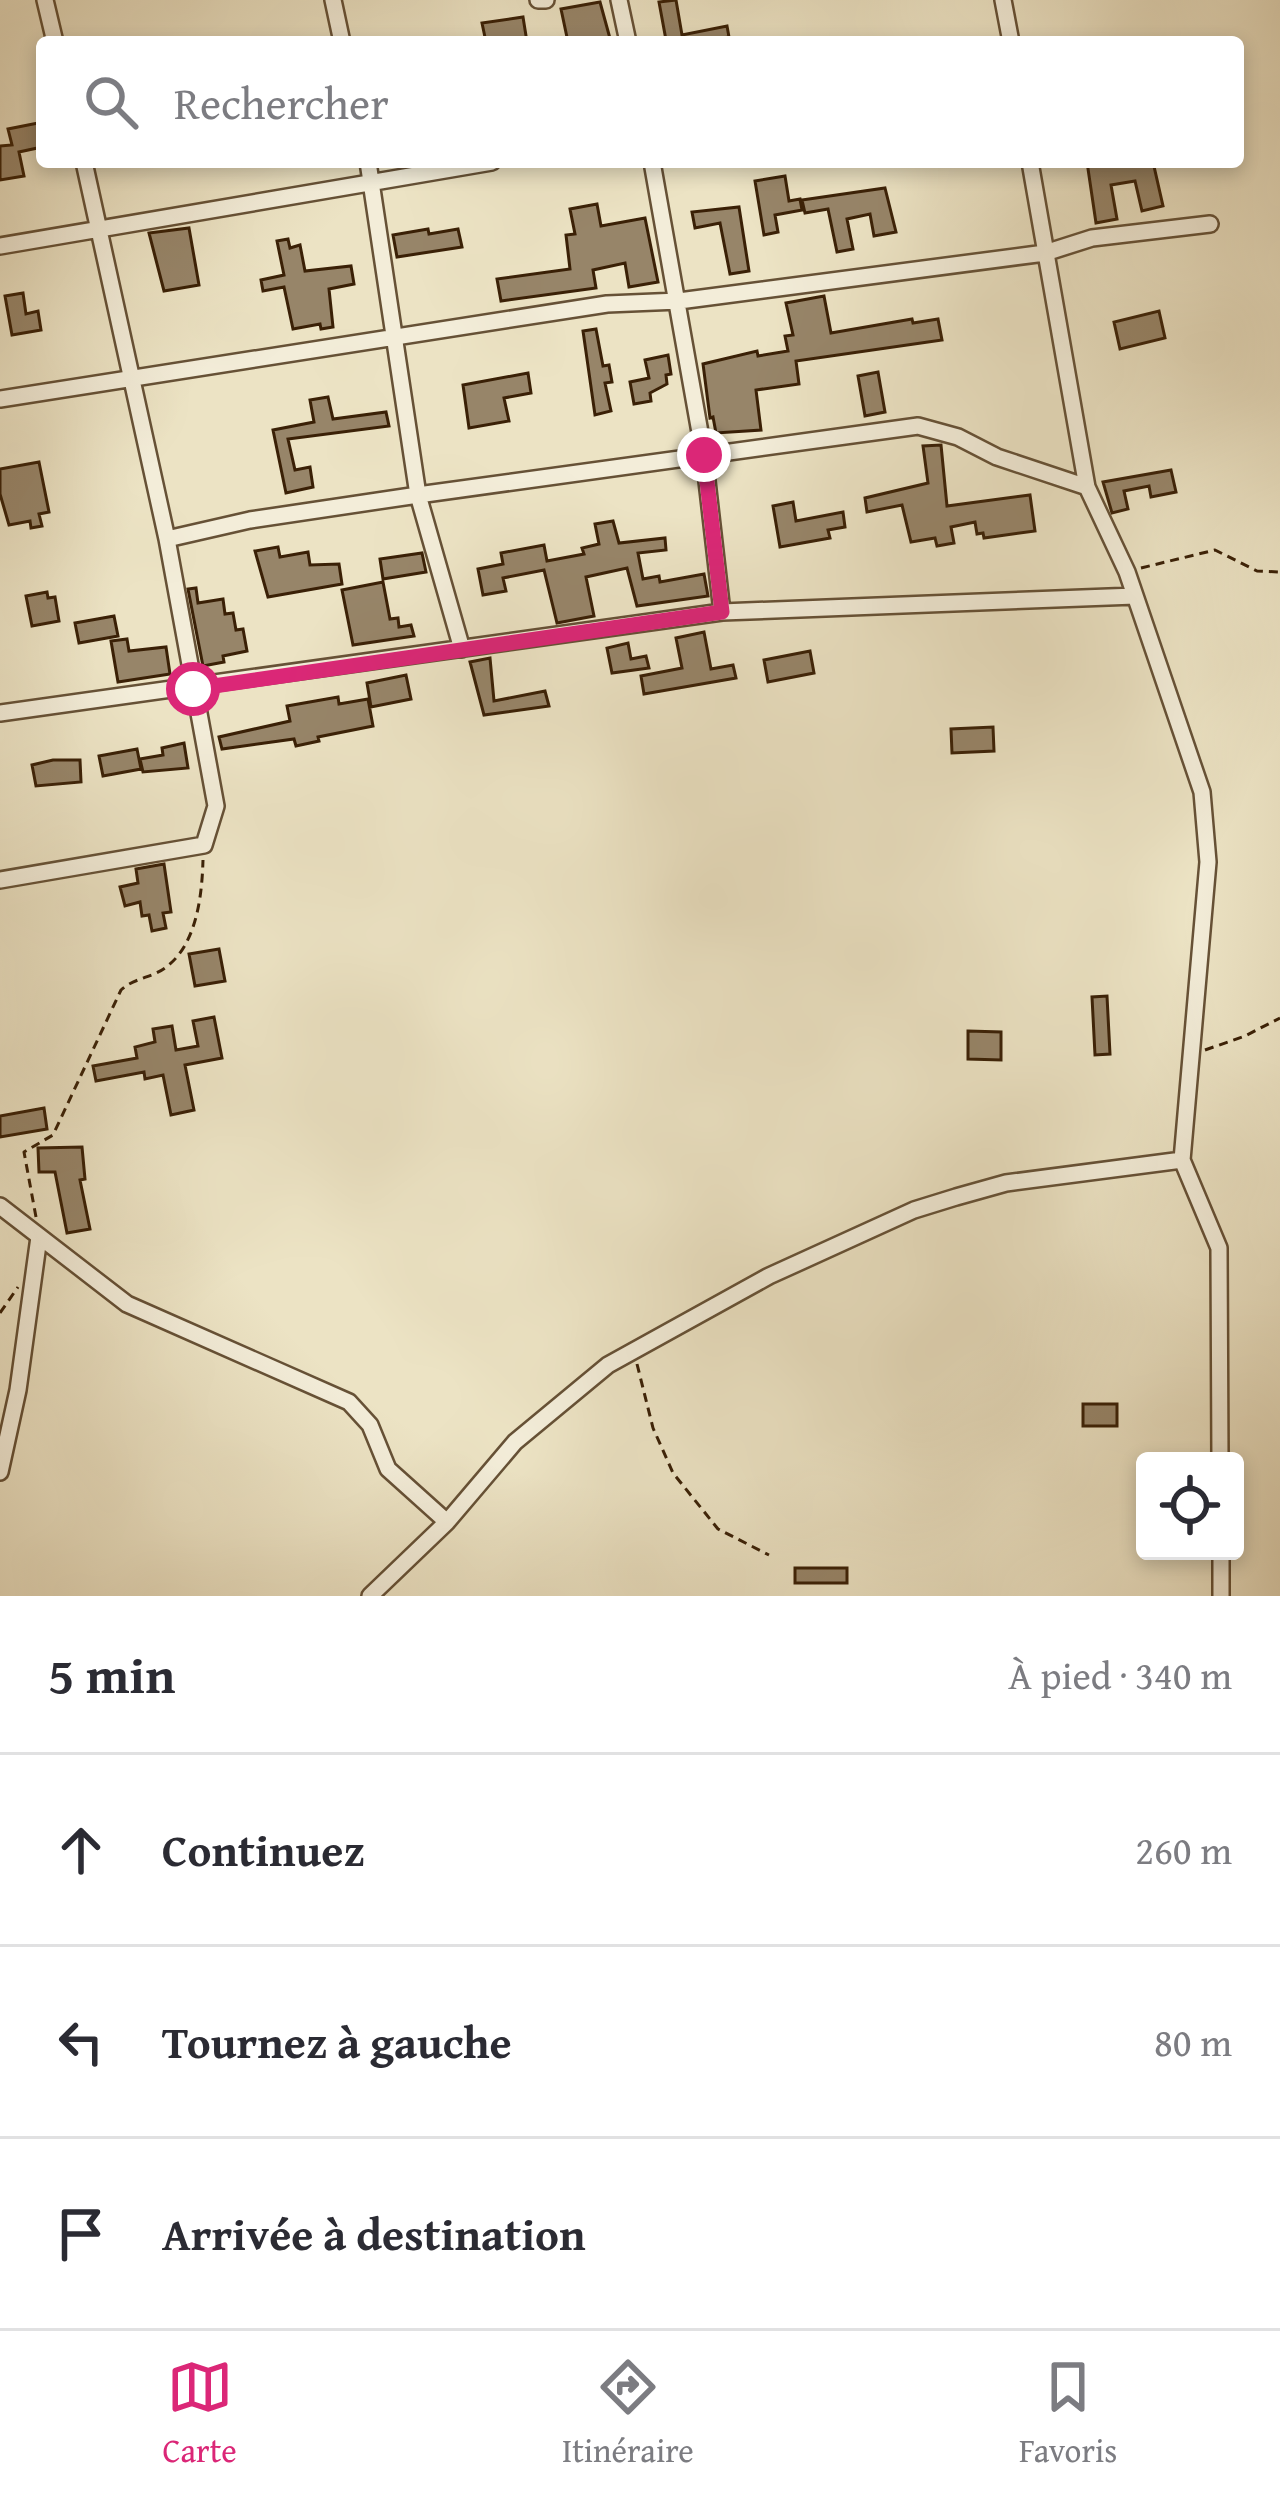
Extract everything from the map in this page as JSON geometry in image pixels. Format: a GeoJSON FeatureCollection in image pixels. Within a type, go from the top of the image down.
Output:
{"type":"FeatureCollection","features":[{"type":"Feature","properties":{"kind":"street"},"geometry":{"type":"LineString","coordinates":[[45,0],[54,36]]}},
{"type":"Feature","properties":{"kind":"street"},"geometry":{"type":"LineString","coordinates":[[333,0],[341,36]]}},
{"type":"Feature","properties":{"kind":"street"},"geometry":{"type":"LineString","coordinates":[[620,0],[627,36]]}},
{"type":"Feature","properties":{"kind":"street"},"geometry":{"type":"LineString","coordinates":[[1004,0],[1010,36]]}},
{"type":"Feature","properties":{"kind":"street"},"geometry":{"type":"LineString","coordinates":[[0,880],[204,845],[216,806],[167,539],[85,168]]}},
{"type":"Feature","properties":{"kind":"street"},"geometry":{"type":"LineString","coordinates":[[370,168],[418,495],[463,649]]}},
{"type":"Feature","properties":{"kind":"street"},"geometry":{"type":"LineString","coordinates":[[0,246],[454,168]]}},
{"type":"Feature","properties":{"kind":"street"},"geometry":{"type":"LineString","coordinates":[[653,168],[704,455],[722,612]]}},
{"type":"Feature","properties":{"kind":"street"},"geometry":{"type":"LineString","coordinates":[[1031,168],[1087,487],[1127,572],[1202,792],[1208,862],[1182,1160],[1219,1248],[1220,1452]]}},
{"type":"Feature","properties":{"kind":"street"},"geometry":{"type":"LineString","coordinates":[[0,399],[607,304],[679,301],[1046,253],[1091,238],[1210,224]]}},
{"type":"Feature","properties":{"kind":"street"},"geometry":{"type":"LineString","coordinates":[[167,539],[250,520],[917,426],[1087,487]]}},
{"type":"Feature","properties":{"kind":"street"},"geometry":{"type":"LineString","coordinates":[[0,713],[722,612],[1135,596]]}},
{"type":"Feature","properties":{"kind":"street"},"geometry":{"type":"LineString","coordinates":[[370,1596],[447,1522],[515,1442],[608,1365],[770,1276],[914,1210],[1006,1183],[1182,1160]]}},
{"type":"Feature","properties":{"kind":"street"},"geometry":{"type":"LineString","coordinates":[[0,1206],[127,1304],[349,1402],[370,1426],[388,1468],[447,1522]]}},
{"type":"Feature","properties":{"kind":"street"},"geometry":{"type":"LineString","coordinates":[[0,1472],[18,1390],[39,1237]]}},
{"type":"Feature","properties":{"kind":"street"},"geometry":{"type":"LineString","coordinates":[[1221,1560],[1221,1596]]}},
{"type":"Feature","properties":{"kind":"path"},"geometry":{"type":"LineString","coordinates":[[1127,572],[1215,550],[1257,571],[1280,572]]}},
{"type":"Feature","properties":{"kind":"path"},"geometry":{"type":"LineString","coordinates":[[39,1237],[24,1152],[53,1135],[122,990],[131,981],[164,968],[182,948],[201,902],[204,845]]}},
{"type":"Feature","properties":{"kind":"path"},"geometry":{"type":"LineString","coordinates":[[1191,1055],[1280,1018]]}},
{"type":"Feature","properties":{"kind":"path"},"geometry":{"type":"LineString","coordinates":[[634,1351],[653,1428],[673,1473],[718,1529],[770,1555]]}},
{"type":"Feature","properties":{"kind":"building"},"geometry":{"type":"Polygon","coordinates":[[[676,0],[682,35],[727,26],[729,36],[665,36],[659,2],[676,0]]]}},
{"type":"Feature","properties":{"kind":"building"},"geometry":{"type":"Polygon","coordinates":[[[600,2],[609,36],[567,36],[561,9],[600,2]]]}},
{"type":"Feature","properties":{"kind":"building"},"geometry":{"type":"Polygon","coordinates":[[[523,17],[526,36],[485,36],[482,23],[523,17]]]}},
{"type":"Feature","properties":{"kind":"building"},"geometry":{"type":"Polygon","coordinates":[[[36,123],[36,148],[19,152],[24,176],[0,180],[0,146],[12,145],[8,129],[36,123]]]}},
{"type":"Feature","properties":{"kind":"building"},"geometry":{"type":"Polygon","coordinates":[[[1088,168],[1154,168],[1163,206],[1142,211],[1135,181],[1111,185],[1117,219],[1096,223],[1088,168]]]}},
{"type":"Feature","properties":{"kind":"building"},"geometry":{"type":"Polygon","coordinates":[[[785,176],[789,201],[800,199],[802,210],[775,215],[778,232],[764,235],[755,181],[785,176]]]}},
{"type":"Feature","properties":{"kind":"building"},"geometry":{"type":"Polygon","coordinates":[[[885,188],[896,232],[874,236],[870,214],[847,219],[853,249],[837,252],[828,209],[805,213],[802,200],[885,188]]]}},
{"type":"Feature","properties":{"kind":"building"},"geometry":{"type":"Polygon","coordinates":[[[597,204],[601,226],[645,218],[658,282],[629,287],[625,263],[593,270],[596,288],[501,301],[497,279],[570,269],[566,235],[575,234],[570,209],[597,204]]]}},
{"type":"Feature","properties":{"kind":"building"},"geometry":{"type":"Polygon","coordinates":[[[739,207],[749,271],[730,274],[720,223],[695,228],[692,212],[739,207]]]}},
{"type":"Feature","properties":{"kind":"building"},"geometry":{"type":"Polygon","coordinates":[[[189,228],[199,285],[164,291],[149,233],[189,228]]]}},
{"type":"Feature","properties":{"kind":"building"},"geometry":{"type":"Polygon","coordinates":[[[428,229],[429,234],[458,229],[462,247],[397,257],[393,235],[428,229]]]}},
{"type":"Feature","properties":{"kind":"building"},"geometry":{"type":"Polygon","coordinates":[[[288,239],[290,248],[300,245],[305,271],[351,266],[354,284],[329,289],[333,327],[321,329],[320,324],[293,329],[284,287],[263,291],[261,280],[284,275],[277,241],[288,239]]]}},
{"type":"Feature","properties":{"kind":"building"},"geometry":{"type":"Polygon","coordinates":[[[23,293],[26,314],[38,311],[41,330],[12,335],[5,296],[23,293]]]}},
{"type":"Feature","properties":{"kind":"building"},"geometry":{"type":"Polygon","coordinates":[[[824,296],[831,333],[938,319],[942,340],[796,361],[799,384],[756,390],[761,430],[716,433],[703,364],[757,351],[758,356],[788,351],[785,336],[793,335],[786,303],[824,296]]]}},
{"type":"Feature","properties":{"kind":"building"},"geometry":{"type":"Polygon","coordinates":[[[1159,311],[1165,338],[1120,349],[1114,322],[1159,311]]]}},
{"type":"Feature","properties":{"kind":"building"},"geometry":{"type":"Polygon","coordinates":[[[596,329],[603,366],[609,365],[612,382],[605,383],[611,411],[595,415],[583,331],[596,329]]]}},
{"type":"Feature","properties":{"kind":"building"},"geometry":{"type":"Polygon","coordinates":[[[668,355],[671,374],[666,375],[667,384],[650,393],[651,401],[634,404],[630,382],[649,378],[645,360],[668,355]]]}},
{"type":"Feature","properties":{"kind":"building"},"geometry":{"type":"Polygon","coordinates":[[[878,372],[885,412],[865,416],[858,376],[878,372]]]}},
{"type":"Feature","properties":{"kind":"building"},"geometry":{"type":"Polygon","coordinates":[[[528,373],[531,393],[504,398],[509,421],[469,428],[463,385],[528,373]]]}},
{"type":"Feature","properties":{"kind":"building"},"geometry":{"type":"Polygon","coordinates":[[[328,397],[333,419],[386,412],[389,426],[288,439],[295,470],[310,467],[313,487],[286,493],[273,430],[314,422],[310,400],[328,397]]]}},
{"type":"Feature","properties":{"kind":"building"},"geometry":{"type":"Polygon","coordinates":[[[941,445],[947,506],[1030,495],[1035,531],[984,538],[983,533],[977,534],[975,522],[951,527],[954,543],[937,546],[935,538],[911,542],[902,505],[867,512],[865,498],[928,483],[923,446],[941,445]]]}},
{"type":"Feature","properties":{"kind":"building"},"geometry":{"type":"Polygon","coordinates":[[[39,462],[49,512],[39,514],[42,526],[31,528],[30,521],[9,525],[0,494],[0,469],[39,462]]]}},
{"type":"Feature","properties":{"kind":"building"},"geometry":{"type":"Polygon","coordinates":[[[1171,470],[1176,492],[1151,497],[1149,486],[1124,491],[1128,509],[1112,513],[1103,482],[1171,470]]]}},
{"type":"Feature","properties":{"kind":"building"},"geometry":{"type":"Polygon","coordinates":[[[793,502],[796,521],[843,512],[845,527],[828,530],[830,538],[780,547],[773,506],[793,502]]]}},
{"type":"Feature","properties":{"kind":"building"},"geometry":{"type":"Polygon","coordinates":[[[613,521],[619,543],[665,538],[666,550],[638,553],[643,579],[659,576],[660,582],[704,574],[708,596],[637,606],[627,568],[586,577],[594,616],[557,623],[544,570],[503,578],[506,591],[483,595],[478,569],[503,564],[501,553],[544,545],[547,561],[584,554],[582,548],[599,544],[595,524],[613,521]]]}},
{"type":"Feature","properties":{"kind":"building"},"geometry":{"type":"Polygon","coordinates":[[[278,547],[280,557],[308,552],[310,565],[339,564],[342,584],[268,597],[255,551],[278,547]]]}},
{"type":"Feature","properties":{"kind":"building"},"geometry":{"type":"Polygon","coordinates":[[[422,553],[426,572],[383,579],[380,559],[422,553]]]}},
{"type":"Feature","properties":{"kind":"building"},"geometry":{"type":"Polygon","coordinates":[[[383,582],[390,619],[398,618],[399,627],[411,625],[414,636],[353,645],[342,590],[383,582]]]}},
{"type":"Feature","properties":{"kind":"building"},"geometry":{"type":"Polygon","coordinates":[[[196,588],[198,603],[223,599],[225,614],[233,613],[236,630],[243,629],[247,651],[203,666],[188,589],[196,588]]]}},
{"type":"Feature","properties":{"kind":"building"},"geometry":{"type":"Polygon","coordinates":[[[47,592],[48,598],[55,597],[59,621],[32,626],[26,596],[47,592]]]}},
{"type":"Feature","properties":{"kind":"building"},"geometry":{"type":"Polygon","coordinates":[[[114,616],[118,636],[79,643],[75,623],[114,616]]]}},
{"type":"Feature","properties":{"kind":"building"},"geometry":{"type":"Polygon","coordinates":[[[704,632],[711,669],[733,665],[736,678],[644,694],[641,676],[682,668],[676,638],[704,632]]]}},
{"type":"Feature","properties":{"kind":"building"},"geometry":{"type":"Polygon","coordinates":[[[127,639],[129,651],[166,647],[170,674],[118,682],[111,641],[127,639]]]}},
{"type":"Feature","properties":{"kind":"building"},"geometry":{"type":"Polygon","coordinates":[[[628,643],[631,659],[646,656],[649,668],[612,673],[607,648],[628,643]]]}},
{"type":"Feature","properties":{"kind":"building"},"geometry":{"type":"Polygon","coordinates":[[[810,651],[814,673],[768,682],[764,660],[810,651]]]}},
{"type":"Feature","properties":{"kind":"building"},"geometry":{"type":"Polygon","coordinates":[[[490,658],[494,701],[545,691],[549,706],[484,715],[470,662],[490,658]]]}},
{"type":"Feature","properties":{"kind":"building"},"geometry":{"type":"Polygon","coordinates":[[[406,675],[411,699],[371,707],[367,683],[406,675]]]}},
{"type":"Feature","properties":{"kind":"building"},"geometry":{"type":"Polygon","coordinates":[[[338,697],[339,704],[368,699],[373,726],[296,746],[294,739],[222,749],[219,737],[290,721],[287,706],[338,697]]]}},
{"type":"Feature","properties":{"kind":"building"},"geometry":{"type":"Polygon","coordinates":[[[993,727],[994,751],[952,753],[951,729],[993,727]]]}},
{"type":"Feature","properties":{"kind":"building"},"geometry":{"type":"Polygon","coordinates":[[[184,743],[188,768],[143,772],[140,759],[163,755],[162,748],[184,743]]]}},
{"type":"Feature","properties":{"kind":"building"},"geometry":{"type":"Polygon","coordinates":[[[137,749],[141,769],[103,776],[99,756],[137,749]]]}},
{"type":"Feature","properties":{"kind":"building"},"geometry":{"type":"Polygon","coordinates":[[[80,760],[81,782],[36,786],[32,765],[80,760]]]}},
{"type":"Feature","properties":{"kind":"building"},"geometry":{"type":"Polygon","coordinates":[[[164,864],[171,912],[163,913],[166,928],[152,931],[140,902],[125,906],[120,887],[138,883],[136,869],[164,864]]]}},
{"type":"Feature","properties":{"kind":"building"},"geometry":{"type":"Polygon","coordinates":[[[219,949],[225,981],[195,986],[189,954],[219,949]]]}},
{"type":"Feature","properties":{"kind":"building"},"geometry":{"type":"Polygon","coordinates":[[[1107,996],[1110,1054],[1095,1055],[1092,997],[1107,996]]]}},
{"type":"Feature","properties":{"kind":"building"},"geometry":{"type":"Polygon","coordinates":[[[214,1017],[222,1058],[185,1065],[194,1110],[171,1115],[163,1075],[145,1079],[144,1072],[96,1081],[93,1066],[137,1058],[135,1047],[155,1042],[153,1029],[172,1026],[176,1050],[198,1046],[193,1021],[214,1017]]]}},
{"type":"Feature","properties":{"kind":"building"},"geometry":{"type":"Polygon","coordinates":[[[968,1031],[1001,1032],[1001,1060],[968,1059],[968,1031]]]}},
{"type":"Feature","properties":{"kind":"building"},"geometry":{"type":"Polygon","coordinates":[[[44,1108],[47,1129],[0,1137],[0,1116],[44,1108]]]}},
{"type":"Feature","properties":{"kind":"building"},"geometry":{"type":"Polygon","coordinates":[[[82,1147],[85,1179],[80,1180],[90,1229],[67,1233],[55,1172],[39,1172],[38,1148],[82,1147]]]}},
{"type":"Feature","properties":{"kind":"building"},"geometry":{"type":"Polygon","coordinates":[[[1083,1404],[1117,1404],[1117,1426],[1083,1426],[1083,1404]]]}},
{"type":"Feature","properties":{"kind":"building"},"geometry":{"type":"Polygon","coordinates":[[[795,1568],[847,1568],[847,1583],[795,1583],[795,1568]]]}},
{"type":"Feature","properties":{"kind":"route"},"geometry":{"type":"LineString","coordinates":[[193,689],[722,612],[704,455]]}}]}
